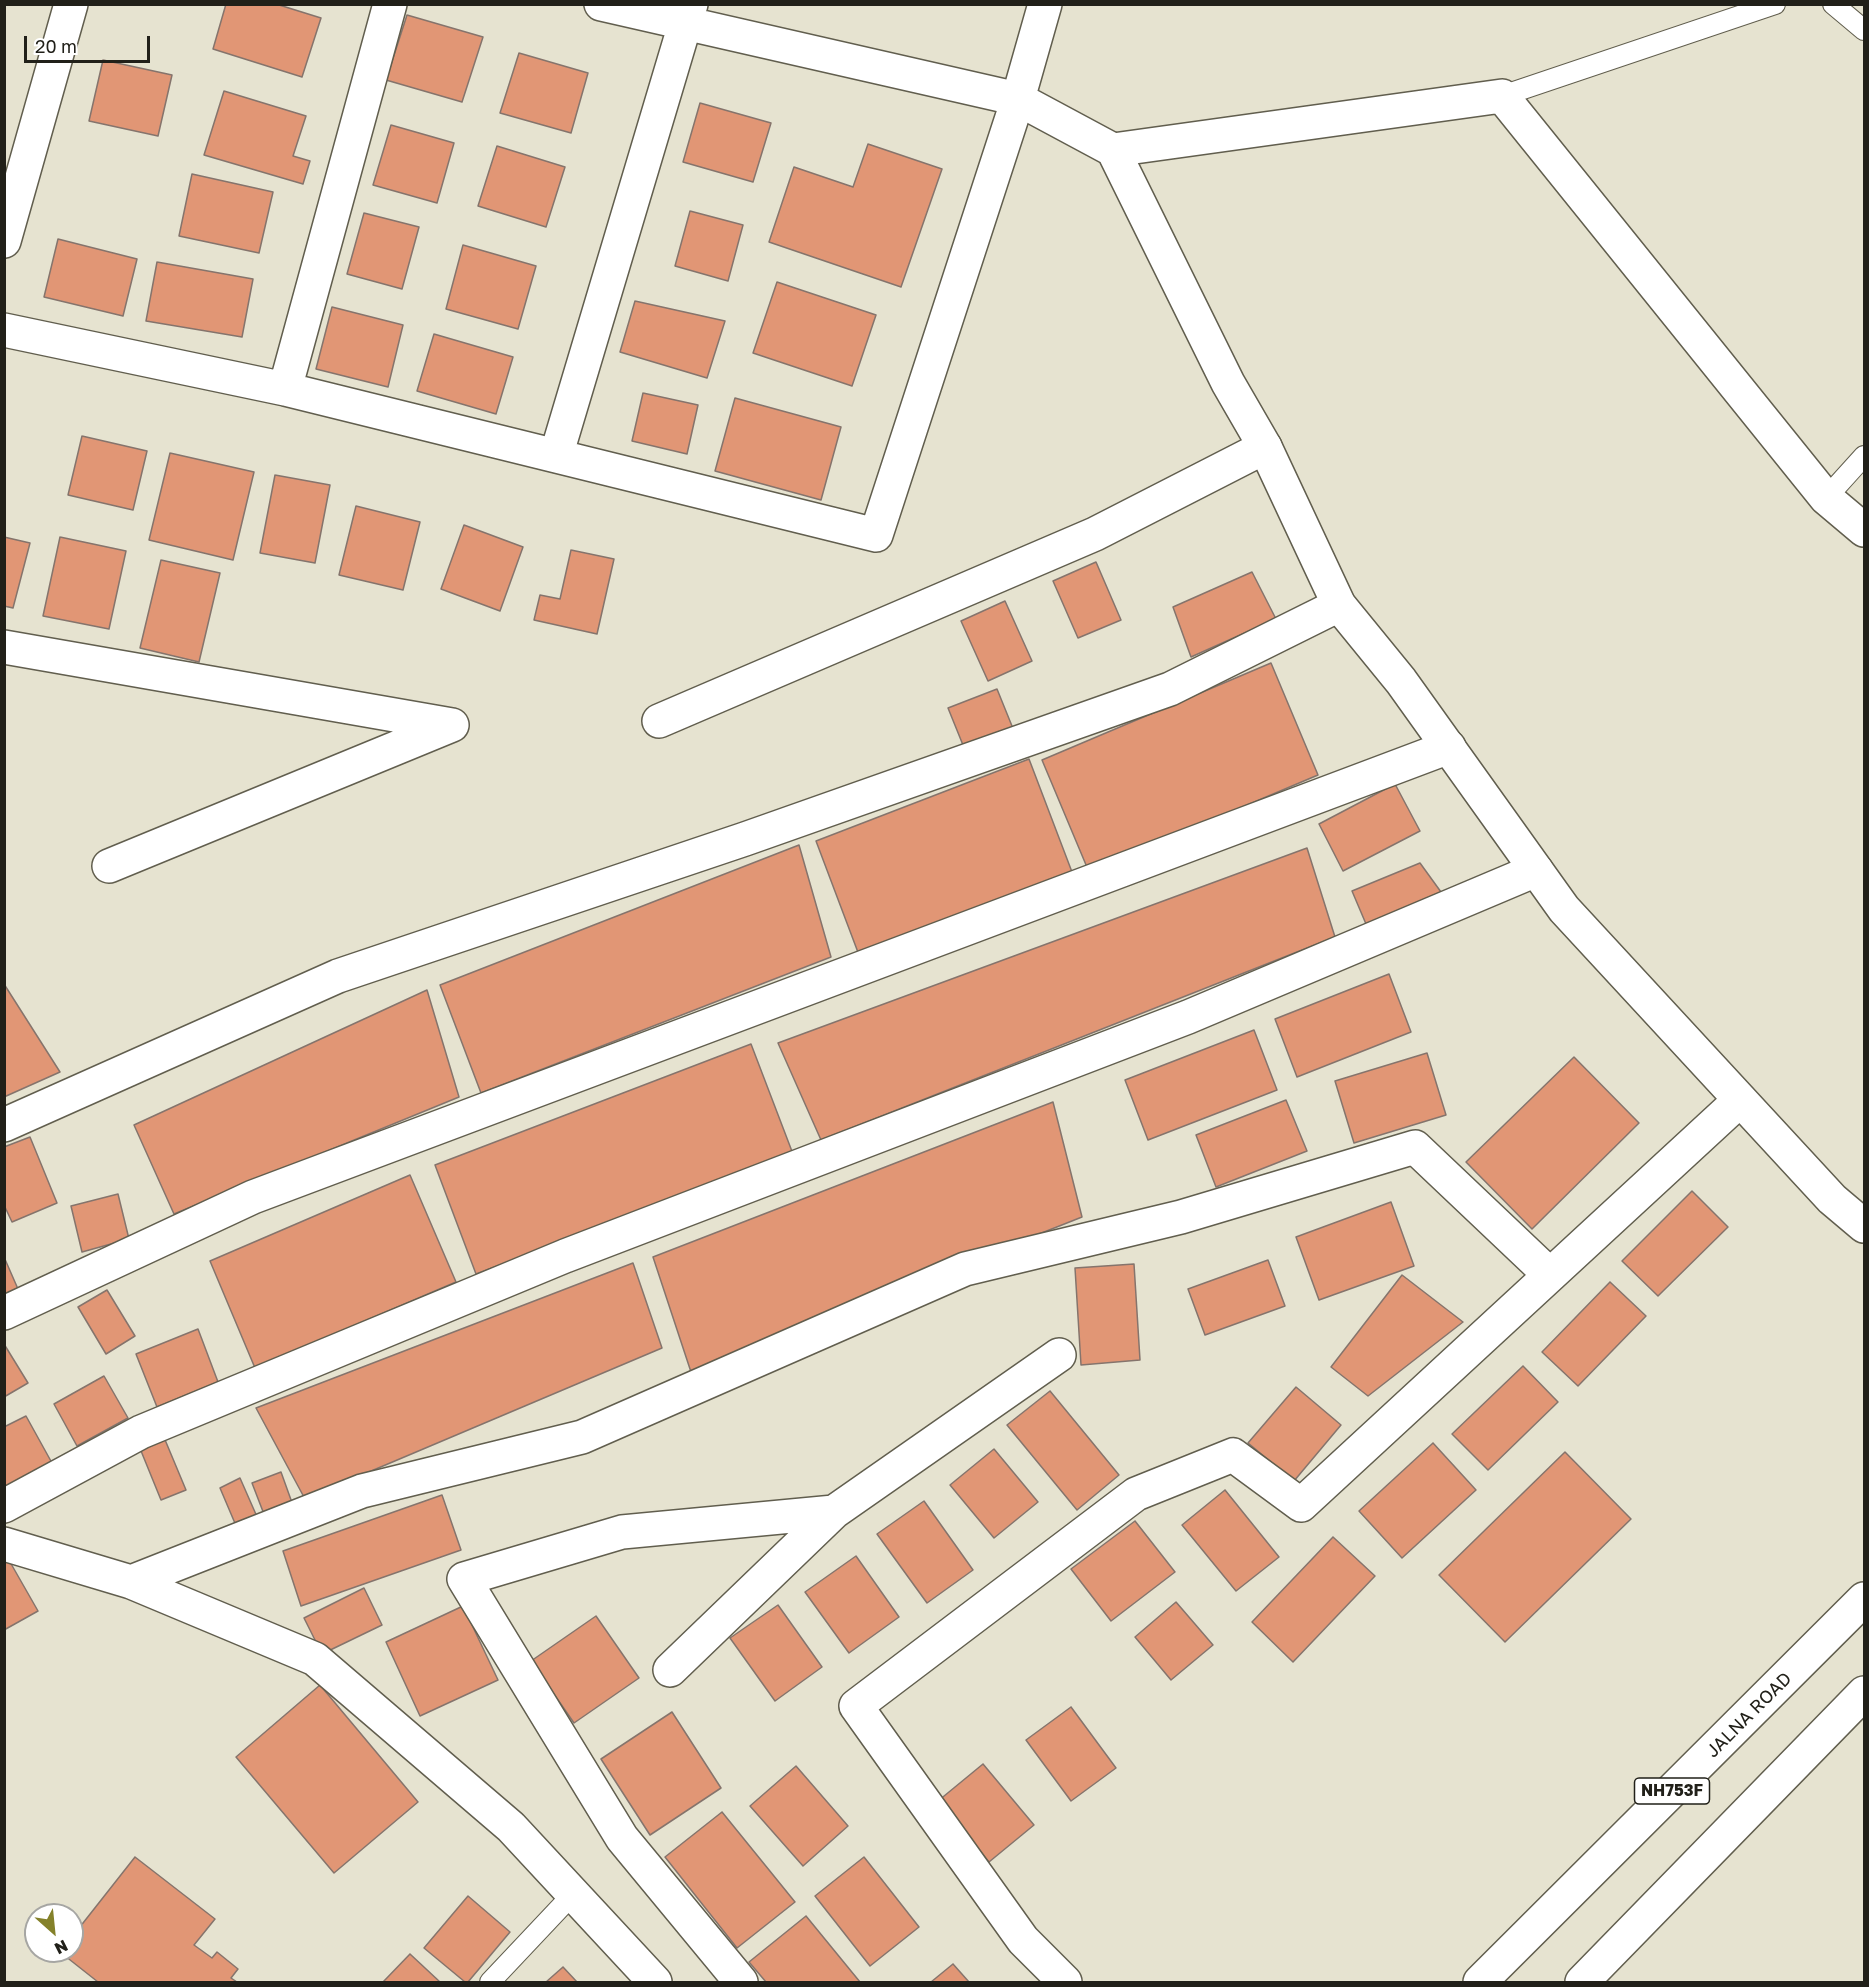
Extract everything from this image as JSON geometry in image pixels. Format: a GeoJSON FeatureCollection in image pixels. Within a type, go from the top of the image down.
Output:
{"type":"FeatureCollection","features":[{"type":"Feature","properties":{"kind":"main road"},"geometry":{"type":"LineString","coordinates":[[4,241],[70,4]]}},
{"type":"Feature","properties":{"kind":"main road"},"geometry":{"type":"LineString","coordinates":[[285,388],[390,4]]}},
{"type":"Feature","properties":{"kind":"main road"},"geometry":{"type":"LineString","coordinates":[[601,4],[689,14],[1018,99],[1113,150],[1228,383],[1265,447],[1339,605],[1401,681],[1564,909],[1832,1199],[1864,1226]]}},
{"type":"Feature","properties":{"kind":"main road"},"geometry":{"type":"LineString","coordinates":[[4,330],[285,388],[876,535],[1018,99],[1045,4]]}},
{"type":"Feature","properties":{"kind":"main road"},"geometry":{"type":"LineString","coordinates":[[556,456],[689,14]]}},
{"type":"Feature","properties":{"kind":"main road"},"geometry":{"type":"LineString","coordinates":[[1113,150],[1502,96],[1826,498],[1864,530]]}},
{"type":"Feature","properties":{"kind":"main road"},"geometry":{"type":"LineString","coordinates":[[659,721],[1095,534],[1265,447]]}},
{"type":"Feature","properties":{"kind":"main road"},"geometry":{"type":"LineString","coordinates":[[4,1125],[338,976],[746,838],[1170,689],[1339,605]]}},
{"type":"Feature","properties":{"kind":"main road"},"geometry":{"type":"LineString","coordinates":[[4,647],[452,724],[109,866]]}},
{"type":"Feature","properties":{"kind":"main road"},"geometry":{"type":"LineString","coordinates":[[4,1313],[253,1197],[1449,747]]}},
{"type":"Feature","properties":{"kind":"main road"},"geometry":{"type":"LineString","coordinates":[[4,1506],[163,1423],[565,1256],[1188,1017],[1536,870]]}},
{"type":"Feature","properties":{"kind":"main road"},"geometry":{"type":"LineString","coordinates":[[1065,1983],[1023,1940],[856,1706],[1136,1494],[1233,1455],[1301,1505],[1740,1100]]}},
{"type":"Feature","properties":{"kind":"main road"},"geometry":{"type":"LineString","coordinates":[[131,1582],[362,1491],[582,1437],[964,1269],[1180,1216],[1414,1148],[1550,1275]]}},
{"type":"Feature","properties":{"kind":"main road"},"geometry":{"type":"LineString","coordinates":[[670,1670],[834,1512],[1059,1355]]}},
{"type":"Feature","properties":{"kind":"main road"},"geometry":{"type":"LineString","coordinates":[[741,1983],[622,1838],[464,1579],[622,1532],[834,1512]]}},
{"type":"Feature","properties":{"kind":"main road"},"geometry":{"type":"LineString","coordinates":[[4,1544],[131,1582],[315,1659],[511,1827],[655,1983]]}},
{"type":"Feature","properties":{"kind":"main road","name":"JALNA ROAD"},"geometry":{"type":"LineString","coordinates":[[1480,1983],[1864,1599]]}},
{"type":"Feature","properties":{"kind":"main road"},"geometry":{"type":"LineString","coordinates":[[1582,1983],[1864,1693]]}},
{"type":"Feature","properties":{"kind":"lane"},"geometry":{"type":"LineString","coordinates":[[1502,96],[1775,4]]}},
{"type":"Feature","properties":{"kind":"lane"},"geometry":{"type":"LineString","coordinates":[[1833,4],[1864,30]]}},
{"type":"Feature","properties":{"kind":"lane"},"geometry":{"type":"LineString","coordinates":[[1826,498],[1864,456]]}},
{"type":"Feature","properties":{"kind":"lane"},"geometry":{"type":"LineString","coordinates":[[490,1983],[573,1894]]}},
{"type":"Feature","properties":{"kind":"building"},"geometry":{"type":"Polygon","coordinates":[[[226,4],[276,4],[321,18],[302,77],[213,49],[226,4]]]}},
{"type":"Feature","properties":{"kind":"building"},"geometry":{"type":"Polygon","coordinates":[[[407,15],[483,37],[462,102],[386,80],[407,15]]]}},
{"type":"Feature","properties":{"kind":"building"},"geometry":{"type":"Polygon","coordinates":[[[519,53],[588,73],[571,133],[500,113],[519,53]]]}},
{"type":"Feature","properties":{"kind":"building"},"geometry":{"type":"Polygon","coordinates":[[[103,60],[172,75],[158,136],[89,121],[103,60]]]}},
{"type":"Feature","properties":{"kind":"building"},"geometry":{"type":"Polygon","coordinates":[[[224,91],[306,116],[293,156],[310,161],[303,184],[204,155],[224,91]]]}},
{"type":"Feature","properties":{"kind":"building"},"geometry":{"type":"Polygon","coordinates":[[[700,103],[771,123],[753,182],[683,162],[700,103]]]}},
{"type":"Feature","properties":{"kind":"building"},"geometry":{"type":"Polygon","coordinates":[[[391,125],[454,143],[437,203],[373,185],[391,125]]]}},
{"type":"Feature","properties":{"kind":"building"},"geometry":{"type":"Polygon","coordinates":[[[868,144],[942,169],[901,287],[769,242],[794,167],[853,187],[868,144]]]}},
{"type":"Feature","properties":{"kind":"building"},"geometry":{"type":"Polygon","coordinates":[[[497,146],[565,167],[546,227],[478,206],[497,146]]]}},
{"type":"Feature","properties":{"kind":"building"},"geometry":{"type":"Polygon","coordinates":[[[192,174],[273,192],[259,253],[179,236],[192,174]]]}},
{"type":"Feature","properties":{"kind":"building"},"geometry":{"type":"Polygon","coordinates":[[[690,211],[743,225],[728,281],[675,266],[690,211]]]}},
{"type":"Feature","properties":{"kind":"building"},"geometry":{"type":"Polygon","coordinates":[[[364,213],[419,227],[402,289],[347,274],[364,213]]]}},
{"type":"Feature","properties":{"kind":"building"},"geometry":{"type":"Polygon","coordinates":[[[58,239],[137,259],[123,316],[44,297],[58,239]]]}},
{"type":"Feature","properties":{"kind":"building"},"geometry":{"type":"Polygon","coordinates":[[[463,245],[536,266],[518,329],[446,309],[463,245]]]}},
{"type":"Feature","properties":{"kind":"building"},"geometry":{"type":"Polygon","coordinates":[[[157,262],[253,279],[242,337],[146,321],[157,262]]]}},
{"type":"Feature","properties":{"kind":"building"},"geometry":{"type":"Polygon","coordinates":[[[777,282],[876,315],[852,386],[753,353],[777,282]]]}},
{"type":"Feature","properties":{"kind":"building"},"geometry":{"type":"Polygon","coordinates":[[[635,301],[725,321],[707,378],[620,352],[635,301]]]}},
{"type":"Feature","properties":{"kind":"building"},"geometry":{"type":"Polygon","coordinates":[[[332,307],[403,325],[388,387],[316,369],[332,307]]]}},
{"type":"Feature","properties":{"kind":"building"},"geometry":{"type":"Polygon","coordinates":[[[434,334],[513,357],[496,414],[417,391],[434,334]]]}},
{"type":"Feature","properties":{"kind":"building"},"geometry":{"type":"Polygon","coordinates":[[[643,393],[698,405],[687,454],[632,441],[643,393]]]}},
{"type":"Feature","properties":{"kind":"building"},"geometry":{"type":"Polygon","coordinates":[[[735,398],[841,427],[821,500],[715,471],[735,398]]]}},
{"type":"Feature","properties":{"kind":"building"},"geometry":{"type":"Polygon","coordinates":[[[82,436],[147,451],[133,510],[68,495],[82,436]]]}},
{"type":"Feature","properties":{"kind":"building"},"geometry":{"type":"Polygon","coordinates":[[[170,453],[254,472],[233,560],[149,540],[170,453]]]}},
{"type":"Feature","properties":{"kind":"building"},"geometry":{"type":"Polygon","coordinates":[[[275,475],[330,485],[315,563],[260,553],[275,475]]]}},
{"type":"Feature","properties":{"kind":"building"},"geometry":{"type":"Polygon","coordinates":[[[356,506],[420,522],[403,590],[339,575],[356,506]]]}},
{"type":"Feature","properties":{"kind":"building"},"geometry":{"type":"Polygon","coordinates":[[[464,525],[523,547],[500,611],[441,589],[464,525]]]}},
{"type":"Feature","properties":{"kind":"building"},"geometry":{"type":"Polygon","coordinates":[[[4,537],[30,543],[13,608],[4,606],[4,537]]]}},
{"type":"Feature","properties":{"kind":"building"},"geometry":{"type":"Polygon","coordinates":[[[60,537],[126,551],[109,629],[43,616],[60,537]]]}},
{"type":"Feature","properties":{"kind":"building"},"geometry":{"type":"Polygon","coordinates":[[[571,550],[614,559],[597,634],[534,620],[540,595],[560,599],[571,550]]]}},
{"type":"Feature","properties":{"kind":"building"},"geometry":{"type":"Polygon","coordinates":[[[161,560],[220,573],[199,662],[140,648],[161,560]]]}},
{"type":"Feature","properties":{"kind":"building"},"geometry":{"type":"Polygon","coordinates":[[[1096,562],[1121,620],[1078,638],[1053,581],[1096,562]]]}},
{"type":"Feature","properties":{"kind":"building"},"geometry":{"type":"Polygon","coordinates":[[[1252,572],[1276,619],[1191,657],[1173,607],[1252,572]]]}},
{"type":"Feature","properties":{"kind":"building"},"geometry":{"type":"Polygon","coordinates":[[[1005,601],[1032,661],[988,681],[961,621],[1005,601]]]}},
{"type":"Feature","properties":{"kind":"building"},"geometry":{"type":"Polygon","coordinates":[[[1271,663],[1318,775],[1089,872],[1042,760],[1271,663]]]}},
{"type":"Feature","properties":{"kind":"building"},"geometry":{"type":"Polygon","coordinates":[[[997,689],[1014,731],[965,750],[948,708],[997,689]]]}},
{"type":"Feature","properties":{"kind":"building"},"geometry":{"type":"Polygon","coordinates":[[[1029,759],[1072,872],[859,955],[816,841],[1029,759]]]}},
{"type":"Feature","properties":{"kind":"building"},"geometry":{"type":"Polygon","coordinates":[[[1395,784],[1420,831],[1343,871],[1319,824],[1395,784]]]}},
{"type":"Feature","properties":{"kind":"building"},"geometry":{"type":"Polygon","coordinates":[[[799,845],[831,957],[481,1093],[440,985],[799,845]]]}},
{"type":"Feature","properties":{"kind":"building"},"geometry":{"type":"Polygon","coordinates":[[[1307,848],[1335,937],[821,1140],[778,1043],[1307,848]]]}},
{"type":"Feature","properties":{"kind":"building"},"geometry":{"type":"Polygon","coordinates":[[[1420,863],[1441,892],[1366,924],[1352,891],[1420,863]]]}},
{"type":"Feature","properties":{"kind":"building"},"geometry":{"type":"Polygon","coordinates":[[[1389,974],[1411,1032],[1297,1077],[1275,1019],[1389,974]]]}},
{"type":"Feature","properties":{"kind":"building"},"geometry":{"type":"Polygon","coordinates":[[[4,984],[60,1072],[4,1097],[4,984]]]}},
{"type":"Feature","properties":{"kind":"building"},"geometry":{"type":"Polygon","coordinates":[[[427,990],[459,1097],[174,1214],[134,1125],[427,990]]]}},
{"type":"Feature","properties":{"kind":"building"},"geometry":{"type":"Polygon","coordinates":[[[1254,1030],[1277,1090],[1148,1140],[1125,1080],[1254,1030]]]}},
{"type":"Feature","properties":{"kind":"building"},"geometry":{"type":"Polygon","coordinates":[[[751,1044],[793,1154],[476,1274],[435,1165],[751,1044]]]}},
{"type":"Feature","properties":{"kind":"building"},"geometry":{"type":"Polygon","coordinates":[[[1427,1053],[1446,1115],[1354,1143],[1335,1081],[1427,1053]]]}},
{"type":"Feature","properties":{"kind":"building"},"geometry":{"type":"Polygon","coordinates":[[[1574,1057],[1639,1123],[1532,1229],[1466,1162],[1574,1057]]]}},
{"type":"Feature","properties":{"kind":"building"},"geometry":{"type":"Polygon","coordinates":[[[1286,1100],[1307,1151],[1216,1187],[1196,1135],[1286,1100]]]}},
{"type":"Feature","properties":{"kind":"building"},"geometry":{"type":"Polygon","coordinates":[[[1053,1102],[1082,1217],[691,1372],[653,1257],[1053,1102]]]}},
{"type":"Feature","properties":{"kind":"building"},"geometry":{"type":"Polygon","coordinates":[[[30,1137],[57,1203],[12,1222],[4,1205],[4,1147],[30,1137]]]}},
{"type":"Feature","properties":{"kind":"building"},"geometry":{"type":"Polygon","coordinates":[[[410,1175],[456,1282],[255,1368],[210,1261],[410,1175]]]}},
{"type":"Feature","properties":{"kind":"building"},"geometry":{"type":"Polygon","coordinates":[[[1692,1191],[1728,1227],[1658,1296],[1622,1261],[1692,1191]]]}},
{"type":"Feature","properties":{"kind":"building"},"geometry":{"type":"Polygon","coordinates":[[[118,1194],[129,1239],[82,1252],[71,1206],[118,1194]]]}},
{"type":"Feature","properties":{"kind":"building"},"geometry":{"type":"Polygon","coordinates":[[[1391,1202],[1414,1266],[1319,1300],[1296,1237],[1391,1202]]]}},
{"type":"Feature","properties":{"kind":"building"},"geometry":{"type":"Polygon","coordinates":[[[4,1257],[18,1289],[4,1295],[4,1257]]]}},
{"type":"Feature","properties":{"kind":"building"},"geometry":{"type":"Polygon","coordinates":[[[1268,1260],[1285,1306],[1205,1335],[1188,1289],[1268,1260]]]}},
{"type":"Feature","properties":{"kind":"building"},"geometry":{"type":"Polygon","coordinates":[[[633,1263],[662,1348],[305,1499],[256,1408],[633,1263]]]}},
{"type":"Feature","properties":{"kind":"building"},"geometry":{"type":"Polygon","coordinates":[[[1134,1264],[1140,1360],[1081,1365],[1075,1268],[1134,1264]]]}},
{"type":"Feature","properties":{"kind":"building"},"geometry":{"type":"Polygon","coordinates":[[[1402,1275],[1463,1322],[1368,1396],[1331,1367],[1402,1275]]]}},
{"type":"Feature","properties":{"kind":"building"},"geometry":{"type":"Polygon","coordinates":[[[1610,1282],[1646,1316],[1578,1386],[1542,1352],[1610,1282]]]}},
{"type":"Feature","properties":{"kind":"building"},"geometry":{"type":"Polygon","coordinates":[[[107,1290],[135,1336],[106,1354],[78,1307],[107,1290]]]}},
{"type":"Feature","properties":{"kind":"building"},"geometry":{"type":"Polygon","coordinates":[[[198,1329],[218,1382],[157,1407],[136,1354],[198,1329]]]}},
{"type":"Feature","properties":{"kind":"building"},"geometry":{"type":"Polygon","coordinates":[[[4,1344],[28,1383],[4,1397],[4,1344]]]}},
{"type":"Feature","properties":{"kind":"building"},"geometry":{"type":"Polygon","coordinates":[[[1523,1366],[1558,1402],[1488,1470],[1452,1434],[1523,1366]]]}},
{"type":"Feature","properties":{"kind":"building"},"geometry":{"type":"Polygon","coordinates":[[[104,1376],[128,1418],[77,1446],[54,1404],[104,1376]]]}},
{"type":"Feature","properties":{"kind":"building"},"geometry":{"type":"Polygon","coordinates":[[[1296,1387],[1341,1425],[1294,1481],[1248,1443],[1296,1387]]]}},
{"type":"Feature","properties":{"kind":"building"},"geometry":{"type":"Polygon","coordinates":[[[1050,1391],[1119,1475],[1077,1510],[1007,1425],[1050,1391]]]}},
{"type":"Feature","properties":{"kind":"building"},"geometry":{"type":"Polygon","coordinates":[[[26,1416],[52,1463],[4,1488],[4,1427],[26,1416]]]}},
{"type":"Feature","properties":{"kind":"building"},"geometry":{"type":"Polygon","coordinates":[[[163,1435],[186,1490],[161,1500],[139,1446],[163,1435]]]}},
{"type":"Feature","properties":{"kind":"building"},"geometry":{"type":"Polygon","coordinates":[[[1433,1443],[1476,1490],[1402,1558],[1359,1511],[1433,1443]]]}},
{"type":"Feature","properties":{"kind":"building"},"geometry":{"type":"Polygon","coordinates":[[[994,1449],[1038,1502],[994,1538],[950,1485],[994,1449]]]}},
{"type":"Feature","properties":{"kind":"building"},"geometry":{"type":"Polygon","coordinates":[[[1565,1452],[1631,1519],[1505,1642],[1439,1575],[1565,1452]]]}},
{"type":"Feature","properties":{"kind":"building"},"geometry":{"type":"Polygon","coordinates":[[[281,1472],[295,1511],[267,1522],[252,1483],[281,1472]]]}},
{"type":"Feature","properties":{"kind":"building"},"geometry":{"type":"Polygon","coordinates":[[[240,1478],[258,1519],[237,1528],[220,1488],[240,1478]]]}},
{"type":"Feature","properties":{"kind":"building"},"geometry":{"type":"Polygon","coordinates":[[[1225,1490],[1279,1557],[1236,1591],[1182,1525],[1225,1490]]]}},
{"type":"Feature","properties":{"kind":"building"},"geometry":{"type":"Polygon","coordinates":[[[442,1495],[461,1550],[301,1606],[283,1551],[442,1495]]]}},
{"type":"Feature","properties":{"kind":"building"},"geometry":{"type":"Polygon","coordinates":[[[924,1501],[973,1570],[927,1603],[877,1534],[924,1501]]]}},
{"type":"Feature","properties":{"kind":"building"},"geometry":{"type":"Polygon","coordinates":[[[1135,1521],[1175,1572],[1111,1621],[1071,1569],[1135,1521]]]}},
{"type":"Feature","properties":{"kind":"building"},"geometry":{"type":"Polygon","coordinates":[[[1333,1537],[1375,1576],[1293,1662],[1252,1622],[1333,1537]]]}},
{"type":"Feature","properties":{"kind":"building"},"geometry":{"type":"Polygon","coordinates":[[[6,1555],[38,1611],[4,1630],[4,1556],[6,1555]]]}},
{"type":"Feature","properties":{"kind":"building"},"geometry":{"type":"Polygon","coordinates":[[[856,1556],[899,1617],[849,1653],[805,1592],[856,1556]]]}},
{"type":"Feature","properties":{"kind":"building"},"geometry":{"type":"Polygon","coordinates":[[[364,1588],[382,1625],[322,1654],[304,1618],[364,1588]]]}},
{"type":"Feature","properties":{"kind":"building"},"geometry":{"type":"Polygon","coordinates":[[[1176,1602],[1213,1645],[1171,1680],[1135,1637],[1176,1602]]]}},
{"type":"Feature","properties":{"kind":"building"},"geometry":{"type":"Polygon","coordinates":[[[778,1605],[822,1667],[775,1701],[730,1638],[778,1605]]]}},
{"type":"Feature","properties":{"kind":"building"},"geometry":{"type":"Polygon","coordinates":[[[463,1606],[498,1680],[420,1716],[386,1642],[463,1606]]]}},
{"type":"Feature","properties":{"kind":"building"},"geometry":{"type":"Polygon","coordinates":[[[596,1616],[639,1678],[574,1723],[531,1661],[596,1616]]]}},
{"type":"Feature","properties":{"kind":"building"},"geometry":{"type":"Polygon","coordinates":[[[320,1685],[418,1802],[334,1873],[236,1757],[320,1685]]]}},
{"type":"Feature","properties":{"kind":"building"},"geometry":{"type":"Polygon","coordinates":[[[1071,1707],[1116,1768],[1071,1801],[1026,1740],[1071,1707]]]}},
{"type":"Feature","properties":{"kind":"building"},"geometry":{"type":"Polygon","coordinates":[[[672,1712],[721,1788],[650,1835],[601,1759],[672,1712]]]}},
{"type":"Feature","properties":{"kind":"building"},"geometry":{"type":"Polygon","coordinates":[[[983,1764],[1034,1825],[989,1862],[938,1801],[983,1764]]]}},
{"type":"Feature","properties":{"kind":"building"},"geometry":{"type":"Polygon","coordinates":[[[796,1766],[848,1826],[803,1866],[750,1806],[796,1766]]]}},
{"type":"Feature","properties":{"kind":"building"},"geometry":{"type":"Polygon","coordinates":[[[722,1812],[795,1902],[737,1948],[665,1857],[722,1812]]]}},
{"type":"Feature","properties":{"kind":"building"},"geometry":{"type":"Polygon","coordinates":[[[135,1857],[215,1919],[194,1945],[212,1958],[217,1952],[238,1969],[231,1978],[237,1982],[98,1982],[74,1963],[84,1963],[84,1922],[135,1857]]]}},
{"type":"Feature","properties":{"kind":"building"},"geometry":{"type":"Polygon","coordinates":[[[864,1857],[919,1927],[870,1966],[815,1896],[864,1857]]]}},
{"type":"Feature","properties":{"kind":"building"},"geometry":{"type":"Polygon","coordinates":[[[468,1896],[510,1932],[468,1982],[465,1982],[424,1948],[468,1896]]]}},
{"type":"Feature","properties":{"kind":"building"},"geometry":{"type":"Polygon","coordinates":[[[806,1916],[860,1982],[766,1982],[749,1962],[806,1916]]]}},
{"type":"Feature","properties":{"kind":"building"},"geometry":{"type":"Polygon","coordinates":[[[410,1954],[440,1982],[383,1982],[410,1954]]]}},
{"type":"Feature","properties":{"kind":"building"},"geometry":{"type":"Polygon","coordinates":[[[953,1964],[969,1982],[931,1982],[953,1964]]]}},
{"type":"Feature","properties":{"kind":"building"},"geometry":{"type":"Polygon","coordinates":[[[563,1967],[577,1982],[546,1982],[563,1967]]]}}]}
